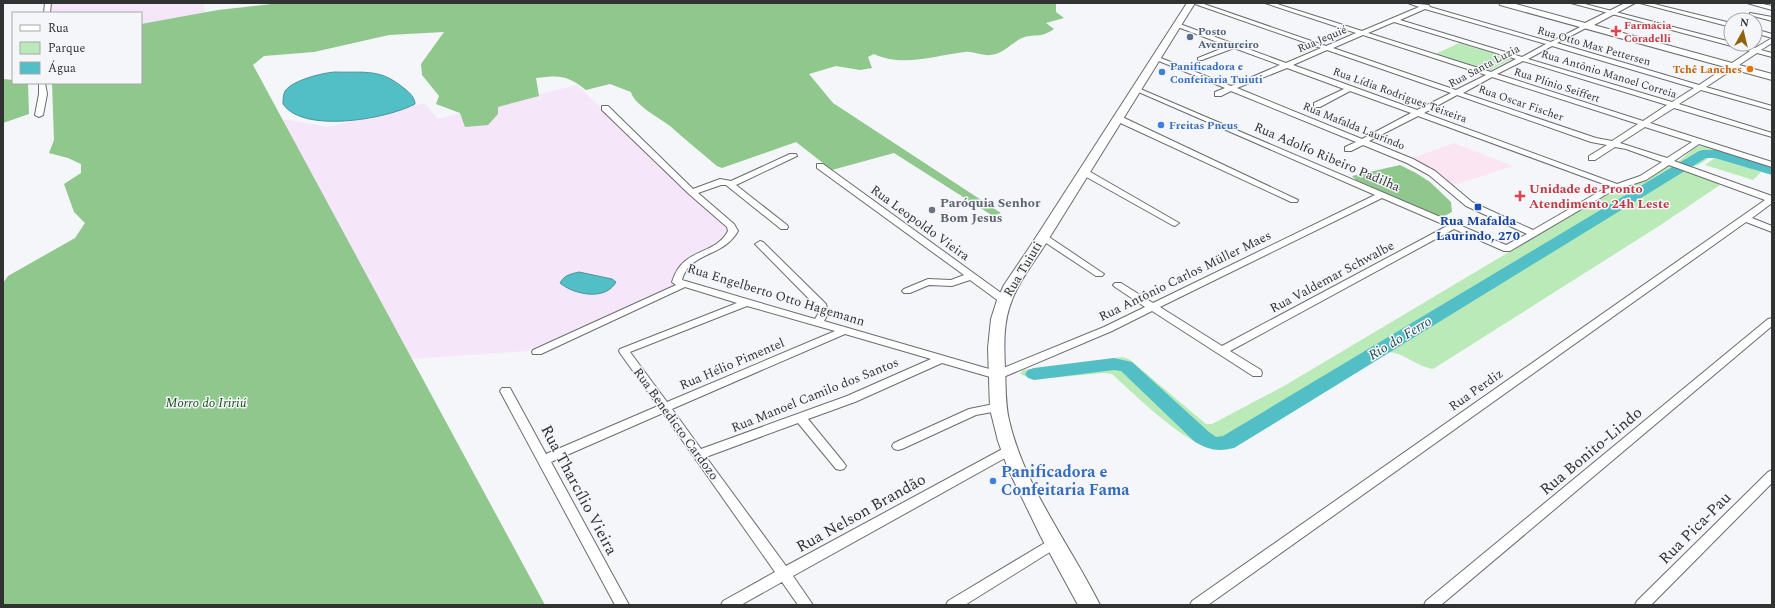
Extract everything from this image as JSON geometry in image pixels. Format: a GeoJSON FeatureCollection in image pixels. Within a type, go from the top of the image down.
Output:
{"type":"FeatureCollection","features":[{"type":"Feature","properties":{"kind":"main road","name":"Rua Tuiuti"},"geometry":{"type":"LineString","coordinates":[[1089,605],[1053,543],[1004,436],[999,407],[996,333],[1004,300],[1012,283],[1043,237],[1191,3]]}},
{"type":"Feature","properties":{"kind":"street","name":"Rua Oscar Fischer"},"geometry":{"type":"LineString","coordinates":[[1195,3],[1594,140],[1628,147],[1772,199]]}},
{"type":"Feature","properties":{"kind":"street","name":"Rua Plínio Seiffert"},"geometry":{"type":"LineString","coordinates":[[1268,3],[1772,166]]}},
{"type":"Feature","properties":{"kind":"street","name":"Rua Otto Max Pettersen"},"geometry":{"type":"LineString","coordinates":[[1411,3],[1772,108]]}},
{"type":"Feature","properties":{"kind":"street","name":"Rua Jequié"},"geometry":{"type":"LineString","coordinates":[[1218,94],[1434,3]]}},
{"type":"Feature","properties":{"kind":"street"},"geometry":{"type":"LineString","coordinates":[[1503,3],[1772,77]]}},
{"type":"Feature","properties":{"kind":"street"},"geometry":{"type":"LineString","coordinates":[[1574,3],[1723,42]]}},
{"type":"Feature","properties":{"kind":"street","name":"Rua Santa Luzia"},"geometry":{"type":"LineString","coordinates":[[1348,149],[1630,3]]}},
{"type":"Feature","properties":{"kind":"street"},"geometry":{"type":"LineString","coordinates":[[1643,3],[1723,23]]}},
{"type":"Feature","properties":{"kind":"street"},"geometry":{"type":"LineString","coordinates":[[1750,3],[1772,8]]}},
{"type":"Feature","properties":{"kind":"street","name":"Rua Antônio Manoel Correia"},"geometry":{"type":"LineString","coordinates":[[1394,20],[1772,135]]}},
{"type":"Feature","properties":{"kind":"street","name":"Rua Lídia Rodrigues Teixeira"},"geometry":{"type":"LineString","coordinates":[[1177,25],[1616,186]]}},
{"type":"Feature","properties":{"kind":"street"},"geometry":{"type":"LineString","coordinates":[[1763,46],[1772,40]]}},
{"type":"Feature","properties":{"kind":"street"},"geometry":{"type":"LineString","coordinates":[[1200,59],[1234,46]]}},
{"type":"Feature","properties":{"kind":"street"},"geometry":{"type":"LineString","coordinates":[[1592,158],[1753,52]]}},
{"type":"Feature","properties":{"kind":"street"},"geometry":{"type":"LineString","coordinates":[[1759,52],[1772,55]]}},
{"type":"Feature","properties":{"kind":"street","name":"Rua Mafalda Laurindo"},"geometry":{"type":"LineString","coordinates":[[1156,58],[1363,141],[1421,167],[1441,179],[1469,204],[1533,234]]}},
{"type":"Feature","properties":{"kind":"street"},"geometry":{"type":"LineString","coordinates":[[38,115],[43,94],[42,84]]}},
{"type":"Feature","properties":{"kind":"street"},"geometry":{"type":"LineString","coordinates":[[1317,105],[1350,88]]}},
{"type":"Feature","properties":{"kind":"street","name":"Rua Adolfo Ribeiro Padilha"},"geometry":{"type":"LineString","coordinates":[[1136,89],[1507,249],[1533,234]]}},
{"type":"Feature","properties":{"kind":"street","name":"Rua Engelberto Otto Hagemann"},"geometry":{"type":"LineString","coordinates":[[605,108],[692,192],[731,226],[733,231],[732,235],[726,241],[684,264],[678,275],[677,282],[997,375]]}},
{"type":"Feature","properties":{"kind":"street"},"geometry":{"type":"LineString","coordinates":[[1117,118],[1294,200]]}},
{"type":"Feature","properties":{"kind":"street"},"geometry":{"type":"LineString","coordinates":[[1533,234],[1616,186],[1644,178],[1672,163],[1697,142]]}},
{"type":"Feature","properties":{"kind":"street"},"geometry":{"type":"LineString","coordinates":[[731,184],[793,156]]}},
{"type":"Feature","properties":{"kind":"street","name":"Rua Leopoldo Vieira"},"geometry":{"type":"LineString","coordinates":[[820,166],[1004,300]]}},
{"type":"Feature","properties":{"kind":"street"},"geometry":{"type":"LineString","coordinates":[[1084,172],[1175,223]]}},
{"type":"Feature","properties":{"kind":"street"},"geometry":{"type":"LineString","coordinates":[[692,192],[720,182],[731,184],[784,227]]}},
{"type":"Feature","properties":{"kind":"street","name":"Rua Antônio Carlos Müller Maes"},"geometry":{"type":"LineString","coordinates":[[997,375],[1108,329],[1382,195]]}},
{"type":"Feature","properties":{"kind":"street","name":"Rua Perdiz"},"geometry":{"type":"LineString","coordinates":[[1197,605],[1772,199]]}},
{"type":"Feature","properties":{"kind":"street"},"geometry":{"type":"LineString","coordinates":[[1744,218],[1772,228]]}},
{"type":"Feature","properties":{"kind":"street","name":"Rua Valdemar Schwalbe"},"geometry":{"type":"LineString","coordinates":[[1222,351],[1454,226]]}},
{"type":"Feature","properties":{"kind":"street"},"geometry":{"type":"LineString","coordinates":[[1043,237],[1099,274]]}},
{"type":"Feature","properties":{"kind":"street"},"geometry":{"type":"LineString","coordinates":[[760,244],[822,306],[823,314],[818,323]]}},
{"type":"Feature","properties":{"kind":"street"},"geometry":{"type":"LineString","coordinates":[[907,290],[928,282],[952,283],[971,276]]}},
{"type":"Feature","properties":{"kind":"street"},"geometry":{"type":"LineString","coordinates":[[537,352],[685,284]]}},
{"type":"Feature","properties":{"kind":"street"},"geometry":{"type":"LineString","coordinates":[[1118,285],[1257,373]]}},
{"type":"Feature","properties":{"kind":"street","name":"Rua Benedicto Cardozo"},"geometry":{"type":"LineString","coordinates":[[747,302],[624,351],[806,605]]}},
{"type":"Feature","properties":{"kind":"street","name":"Rua Bonito-Lindo"},"geometry":{"type":"LineString","coordinates":[[1431,605],[1772,322]]}},
{"type":"Feature","properties":{"kind":"street","name":"Rua Hélio Pimentel"},"geometry":{"type":"LineString","coordinates":[[543,460],[844,331]]}},
{"type":"Feature","properties":{"kind":"street","name":"Rua Manoel Camilo dos Santos"},"geometry":{"type":"LineString","coordinates":[[698,455],[850,399],[941,359]]}},
{"type":"Feature","properties":{"kind":"street","name":"Rua Tharcílio Vieira"},"geometry":{"type":"LineString","coordinates":[[506,391],[622,605]]}},
{"type":"Feature","properties":{"kind":"street"},"geometry":{"type":"LineString","coordinates":[[898,446],[973,412],[999,407]]}},
{"type":"Feature","properties":{"kind":"street"},"geometry":{"type":"LineString","coordinates":[[801,418],[840,466]]}},
{"type":"Feature","properties":{"kind":"street","name":"Rua Nelson Brandão"},"geometry":{"type":"LineString","coordinates":[[728,605],[1010,450]]}},
{"type":"Feature","properties":{"kind":"street","name":"Rua Pica-Pau"},"geometry":{"type":"LineString","coordinates":[[1642,605],[1772,475]]}},
{"type":"Feature","properties":{"kind":"street"},"geometry":{"type":"LineString","coordinates":[[953,605],[1053,543]]}},
{"type":"Feature","properties":{"kind":"shaded area"},"geometry":{"type":"Polygon","coordinates":[[[51,3],[203,3],[206,13],[142,24],[142,12],[51,12],[51,3]]]}},
{"type":"Feature","properties":{"kind":"shaded area"},"geometry":{"type":"Polygon","coordinates":[[[577,85],[728,230],[674,286],[527,351],[409,359],[270,117],[329,127],[425,103],[437,119],[577,85]]]}},
{"type":"Feature","properties":{"kind":"shaded area"},"geometry":{"type":"Polygon","coordinates":[[[1454,143],[1513,166],[1454,185],[1413,158],[1454,143]]]}},
{"type":"Feature","properties":{"kind":"green space","name":"Morro do Iririú"},"geometry":{"type":"Polygon","coordinates":[[[280,3],[1056,3],[1056,12],[1064,18],[1046,23],[1054,29],[1049,32],[1022,38],[995,54],[987,55],[965,52],[920,59],[897,60],[874,54],[868,57],[872,68],[860,70],[836,66],[809,74],[833,103],[1001,213],[993,216],[894,153],[832,170],[796,142],[722,168],[717,166],[670,126],[637,102],[631,92],[610,84],[586,90],[574,81],[563,77],[551,76],[536,78],[539,96],[498,107],[498,114],[488,125],[465,127],[460,113],[436,104],[439,96],[422,75],[421,64],[444,32],[389,35],[314,52],[264,56],[253,65],[545,605],[3,605],[3,283],[8,276],[75,238],[85,223],[74,212],[64,184],[81,173],[81,164],[68,158],[49,153],[54,140],[52,84],[142,84],[142,24],[218,10],[280,3]]]}},
{"type":"Feature","properties":{"kind":"green space"},"geometry":{"type":"Polygon","coordinates":[[[1459,43],[1512,59],[1487,72],[1433,55],[1459,43]]]}},
{"type":"Feature","properties":{"kind":"green space"},"geometry":{"type":"Polygon","coordinates":[[[3,79],[12,80],[12,84],[28,84],[29,114],[3,123],[3,79]]]}},
{"type":"Feature","properties":{"kind":"green space"},"geometry":{"type":"Polygon","coordinates":[[[1699,146],[1713,148],[1772,168],[1772,173],[1716,155],[1713,155],[1696,166],[1688,166],[1677,163],[1695,147],[1699,146]]]}},
{"type":"Feature","properties":{"kind":"green space"},"geometry":{"type":"Polygon","coordinates":[[[1716,157],[1761,172],[1753,180],[1705,165],[1716,157]]]}},
{"type":"Feature","properties":{"kind":"green space"},"geometry":{"type":"Polygon","coordinates":[[[1400,165],[1430,182],[1451,202],[1452,212],[1441,218],[1356,180],[1352,176],[1400,165]]]}},
{"type":"Feature","properties":{"kind":"green space"},"geometry":{"type":"Polygon","coordinates":[[[1667,165],[1717,182],[1720,185],[1659,226],[1433,369],[1420,365],[1398,354],[1385,352],[1229,446],[1220,449],[1208,447],[1179,432],[1163,420],[1112,374],[1104,373],[1039,379],[1029,378],[1020,374],[1023,370],[1122,357],[1129,359],[1206,424],[1212,424],[1284,386],[1613,190],[1643,182],[1667,165]]]}},
{"type":"Feature","properties":{"kind":"water"},"geometry":{"type":"Polygon","coordinates":[[[335,72],[364,72],[388,78],[409,92],[415,104],[402,110],[366,119],[326,121],[308,119],[293,113],[283,104],[283,96],[289,87],[301,80],[335,72]]]}},
{"type":"Feature","properties":{"kind":"water"},"geometry":{"type":"Polygon","coordinates":[[[579,272],[612,279],[616,282],[605,292],[598,294],[573,291],[560,283],[571,274],[579,272]]]}},
{"type":"Feature","properties":{"kind":"waterway","name":"Rio do Ferro"},"geometry":{"type":"LineString","coordinates":[[1034,374],[1114,364],[1126,366],[1202,437],[1213,444],[1227,443],[1703,154],[1716,154],[1772,171]]}},
{"type":"Feature","properties":{"kind":"place","name":"Farmácia Coradelli"},"geometry":{"type":"Point","coordinates":[1616,31]}},
{"type":"Feature","properties":{"kind":"place","name":"Posto Aventureiro"},"geometry":{"type":"Point","coordinates":[1190,37]}},
{"type":"Feature","properties":{"kind":"place","name":"Tchê Lanches"},"geometry":{"type":"Point","coordinates":[1750,69]}},
{"type":"Feature","properties":{"kind":"place","name":"Panificadora e Confeitaria Tuiuti"},"geometry":{"type":"Point","coordinates":[1162,72]}},
{"type":"Feature","properties":{"kind":"place","name":"Freitas Pneus"},"geometry":{"type":"Point","coordinates":[1161,125]}},
{"type":"Feature","properties":{"kind":"place","name":"Unidade de Pronto Atendimento 24h Leste"},"geometry":{"type":"Point","coordinates":[1520,196]}},
{"type":"Feature","properties":{"kind":"place","name":"Rua Mafalda Laurindo, 270"},"geometry":{"type":"Point","coordinates":[1478,207]}},
{"type":"Feature","properties":{"kind":"place","name":"Paróquia Senhor Bom Jesus"},"geometry":{"type":"Point","coordinates":[932,210]}},
{"type":"Feature","properties":{"kind":"place","name":"Panificadora e Confeitaria Fama"},"geometry":{"type":"Point","coordinates":[993,481]}}]}
